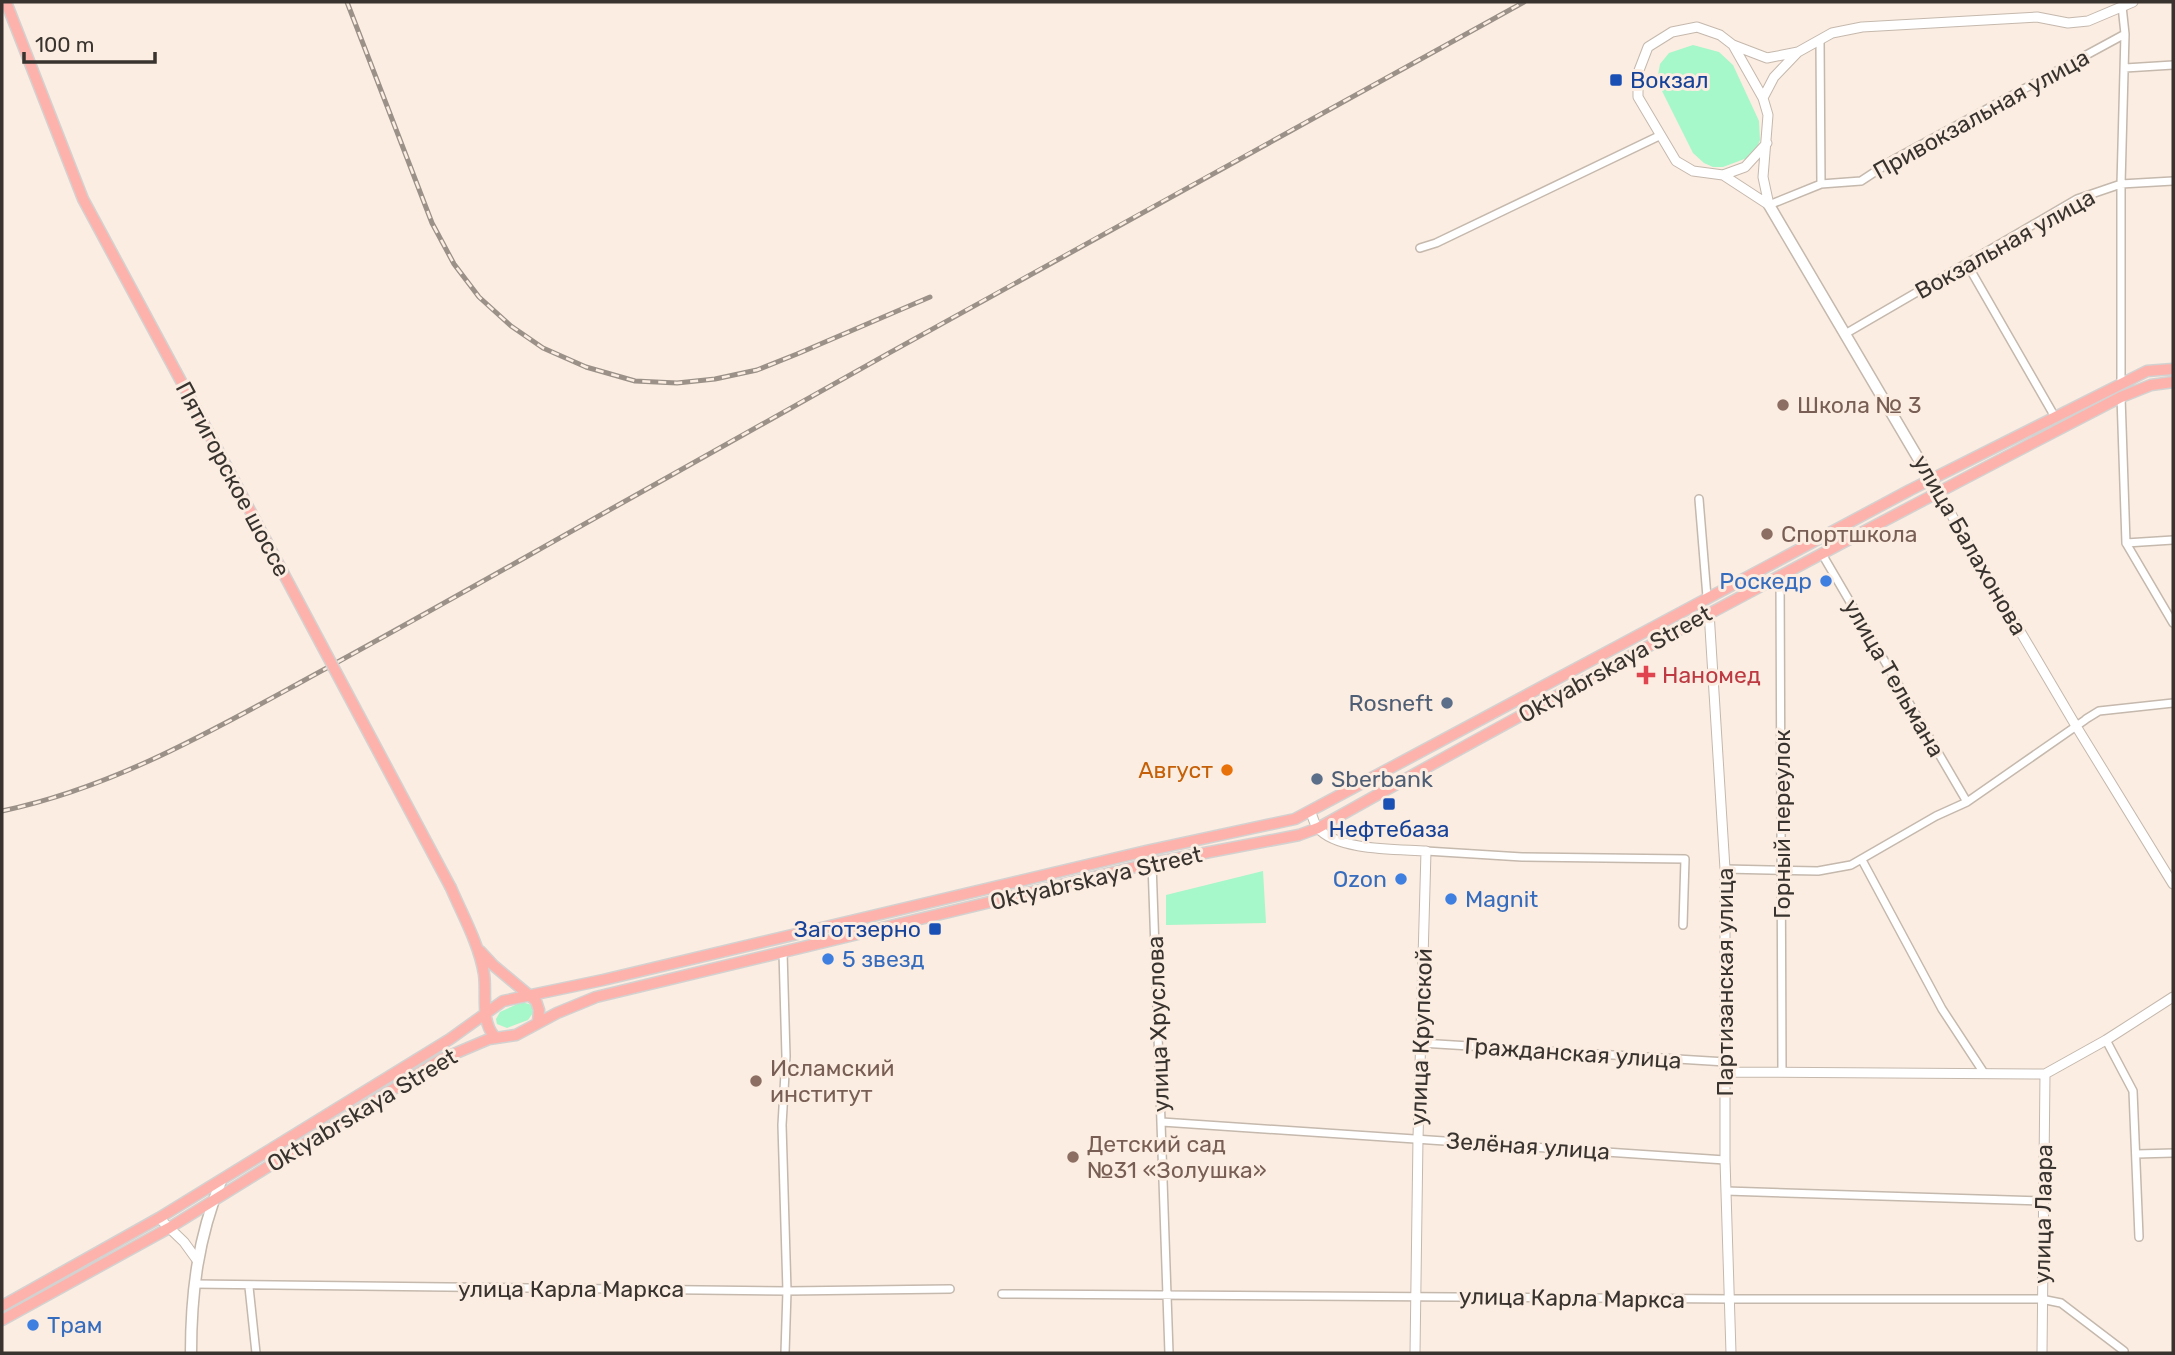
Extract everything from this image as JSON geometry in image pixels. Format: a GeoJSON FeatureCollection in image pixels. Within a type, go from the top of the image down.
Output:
{"type":"FeatureCollection","features":[{"type":"Feature","properties":{"kind":"main road","name":"Пятигорское шоссе"},"geometry":{"type":"LineString","coordinates":[[6,2],[83,199],[451,888],[478,949],[484,976],[488,1026],[495,1037]]}},
{"type":"Feature","properties":{"kind":"main road","name":"улица Балахонова"},"geometry":{"type":"LineString","coordinates":[[1769,205],[1938,492]]}},
{"type":"Feature","properties":{"kind":"main road","name":"Oktyabrskaya Street"},"geometry":{"type":"LineString","coordinates":[[528,996],[1134,854],[1284,822],[1311,813],[1707,597],[1931,479],[2147,371],[2173,369]]}},
{"type":"Feature","properties":{"kind":"main road","name":"Oktyabrskaya Street"},"geometry":{"type":"LineString","coordinates":[[2,1320],[213,1202],[442,1059],[495,1037],[510,1037],[526,1031],[538,1022],[596,997],[1152,863],[1299,835],[1318,828],[1709,612],[1938,492],[2121,397],[2151,385],[2173,383]]}},
{"type":"Feature","properties":{"kind":"main road","name":"Пятигорское шоссе"},"geometry":{"type":"LineString","coordinates":[[478,949],[533,998],[538,1005],[538,1022]]}},
{"type":"Feature","properties":{"kind":"main road"},"geometry":{"type":"LineString","coordinates":[[2,1306],[222,1181],[436,1048],[503,1001],[528,996]]}},
{"type":"Feature","properties":{"kind":"main road"},"geometry":{"type":"LineString","coordinates":[[191,1353],[193,1284],[197,1260],[213,1202],[222,1181]]}},
{"type":"Feature","properties":{"kind":"street","name":"Привокзальная улица"},"geometry":{"type":"LineString","coordinates":[[1733,45],[1768,58],[1798,52],[1832,33],[1862,27],[2037,17],[2068,23],[2088,21],[2133,2]]}},
{"type":"Feature","properties":{"kind":"street"},"geometry":{"type":"LineString","coordinates":[[2121,384],[2121,184],[2125,68],[2122,6]]}},
{"type":"Feature","properties":{"kind":"street","name":"улица Балахонова"},"geometry":{"type":"LineString","coordinates":[[1697,27],[1720,35],[1733,45],[1763,98],[1768,115],[1763,177],[1769,205],[1723,175],[1693,171],[1676,161],[1638,97],[1638,73],[1648,47],[1672,32],[1697,27]]}},
{"type":"Feature","properties":{"kind":"street","name":"Привокзальная улица"},"geometry":{"type":"LineString","coordinates":[[1769,205],[1821,184],[1861,181],[1894,160],[2125,34]]}},
{"type":"Feature","properties":{"kind":"street"},"geometry":{"type":"LineString","coordinates":[[1820,41],[1821,184]]}},
{"type":"Feature","properties":{"kind":"street","name":"Привокзальная улица"},"geometry":{"type":"LineString","coordinates":[[1763,98],[1774,77],[1798,52]]}},
{"type":"Feature","properties":{"kind":"street"},"geometry":{"type":"LineString","coordinates":[[2125,68],[2173,65]]}},
{"type":"Feature","properties":{"kind":"street"},"geometry":{"type":"LineString","coordinates":[[1420,248],[1436,243],[1659,136]]}},
{"type":"Feature","properties":{"kind":"street"},"geometry":{"type":"LineString","coordinates":[[1723,175],[1745,167],[1767,143]]}},
{"type":"Feature","properties":{"kind":"street","name":"Вокзальная улица"},"geometry":{"type":"LineString","coordinates":[[1845,334],[2077,199],[2121,184],[2173,181]]}},
{"type":"Feature","properties":{"kind":"street"},"geometry":{"type":"LineString","coordinates":[[1967,264],[2055,417]]}},
{"type":"Feature","properties":{"kind":"street"},"geometry":{"type":"LineString","coordinates":[[2121,397],[2126,543],[2173,623]]}},
{"type":"Feature","properties":{"kind":"street","name":"улица Балахонова"},"geometry":{"type":"LineString","coordinates":[[1938,492],[2173,884]]}},
{"type":"Feature","properties":{"kind":"street"},"geometry":{"type":"LineString","coordinates":[[1699,499],[1707,597]]}},
{"type":"Feature","properties":{"kind":"street"},"geometry":{"type":"LineString","coordinates":[[2126,543],[2173,540]]}},
{"type":"Feature","properties":{"kind":"street","name":"улица Тельмана"},"geometry":{"type":"LineString","coordinates":[[1822,554],[1967,802]]}},
{"type":"Feature","properties":{"kind":"street","name":"Горный переулок"},"geometry":{"type":"LineString","coordinates":[[1780,576],[1782,1072]]}},
{"type":"Feature","properties":{"kind":"street","name":"Партизанская улица"},"geometry":{"type":"LineString","coordinates":[[1709,612],[1725,869],[1725,1160],[1731,1353]]}},
{"type":"Feature","properties":{"kind":"street"},"geometry":{"type":"LineString","coordinates":[[1725,869],[1818,871],[1862,860],[1936,816],[1967,802],[2099,711],[2173,703]]}},
{"type":"Feature","properties":{"kind":"street"},"geometry":{"type":"LineString","coordinates":[[1311,813],[1318,828],[1329,836],[1355,845],[1522,857],[1685,859],[1683,925]]}},
{"type":"Feature","properties":{"kind":"street","name":"улица Крупской"},"geometry":{"type":"LineString","coordinates":[[1415,1353],[1426,851]]}},
{"type":"Feature","properties":{"kind":"street"},"geometry":{"type":"LineString","coordinates":[[1862,860],[1942,1009],[1984,1073]]}},
{"type":"Feature","properties":{"kind":"street","name":"улица Хруслова"},"geometry":{"type":"LineString","coordinates":[[1152,863],[1169,1353]]}},
{"type":"Feature","properties":{"kind":"street"},"geometry":{"type":"LineString","coordinates":[[783,952],[786,1056],[782,1125],[787,1291],[785,1353]]}},
{"type":"Feature","properties":{"kind":"street"},"geometry":{"type":"LineString","coordinates":[[2045,1074],[2106,1040],[2173,997]]}},
{"type":"Feature","properties":{"kind":"street"},"geometry":{"type":"LineString","coordinates":[[2106,1040],[2133,1091],[2139,1237]]}},
{"type":"Feature","properties":{"kind":"street","name":"Гражданская улица"},"geometry":{"type":"LineString","coordinates":[[1421,1043],[1782,1072],[2045,1074]]}},
{"type":"Feature","properties":{"kind":"street","name":"улица Лаара"},"geometry":{"type":"LineString","coordinates":[[2042,1353],[2045,1074]]}},
{"type":"Feature","properties":{"kind":"street","name":"Зелёная улица"},"geometry":{"type":"LineString","coordinates":[[1162,1122],[1725,1160]]}},
{"type":"Feature","properties":{"kind":"street"},"geometry":{"type":"LineString","coordinates":[[2137,1154],[2173,1153]]}},
{"type":"Feature","properties":{"kind":"street"},"geometry":{"type":"LineString","coordinates":[[1726,1191],[2042,1201]]}},
{"type":"Feature","properties":{"kind":"street"},"geometry":{"type":"LineString","coordinates":[[159,1218],[184,1242],[197,1260]]}},
{"type":"Feature","properties":{"kind":"street","name":"улица Карла Маркса"},"geometry":{"type":"LineString","coordinates":[[193,1284],[249,1287],[787,1291],[950,1289]]}},
{"type":"Feature","properties":{"kind":"street"},"geometry":{"type":"LineString","coordinates":[[249,1287],[256,1353]]}},
{"type":"Feature","properties":{"kind":"street","name":"улица Карла Маркса"},"geometry":{"type":"LineString","coordinates":[[1002,1294],[2041,1299],[2061,1303],[2124,1352]]}},
{"type":"Feature","properties":{"kind":"green space"},"geometry":{"type":"Polygon","coordinates":[[[1693,45],[1719,52],[1733,65],[1759,121],[1760,140],[1756,150],[1747,158],[1723,167],[1704,163],[1693,153],[1657,81],[1660,64],[1669,53],[1693,45]]]}},
{"type":"Feature","properties":{"kind":"green space"},"geometry":{"type":"Polygon","coordinates":[[[1263,871],[1266,923],[1166,925],[1166,895],[1263,871]]]}},
{"type":"Feature","properties":{"kind":"green space"},"geometry":{"type":"Polygon","coordinates":[[[522,1002],[532,1005],[533,1013],[528,1020],[507,1028],[497,1024],[496,1019],[500,1012],[522,1002]]]}},
{"type":"Feature","properties":{"kind":"railway"},"geometry":{"type":"LineString","coordinates":[[347,2],[432,223],[454,264],[479,297],[511,326],[543,348],[586,367],[635,381],[677,383],[715,379],[757,370],[930,297]]}},
{"type":"Feature","properties":{"kind":"railway"},"geometry":{"type":"LineString","coordinates":[[2,811],[42,801],[120,774],[230,720],[1524,2]]}},
{"type":"Feature","properties":{"kind":"place","name":"Вокзал"},"geometry":{"type":"Point","coordinates":[1616,80]}},
{"type":"Feature","properties":{"kind":"place","name":"Школа № 3"},"geometry":{"type":"Point","coordinates":[1783,405]}},
{"type":"Feature","properties":{"kind":"place","name":"Спортшкола"},"geometry":{"type":"Point","coordinates":[1767,534]}},
{"type":"Feature","properties":{"kind":"place","name":"Роскедр"},"geometry":{"type":"Point","coordinates":[1826,581]}},
{"type":"Feature","properties":{"kind":"place","name":"Наномед"},"geometry":{"type":"Point","coordinates":[1646,675]}},
{"type":"Feature","properties":{"kind":"place","name":"Rosneft"},"geometry":{"type":"Point","coordinates":[1447,703]}},
{"type":"Feature","properties":{"kind":"place","name":"Август"},"geometry":{"type":"Point","coordinates":[1227,770]}},
{"type":"Feature","properties":{"kind":"place","name":"Sberbank"},"geometry":{"type":"Point","coordinates":[1317,779]}},
{"type":"Feature","properties":{"kind":"place","name":"Нефтебаза"},"geometry":{"type":"Point","coordinates":[1389,804]}},
{"type":"Feature","properties":{"kind":"place","name":"Ozon"},"geometry":{"type":"Point","coordinates":[1401,879]}},
{"type":"Feature","properties":{"kind":"place","name":"Magnit"},"geometry":{"type":"Point","coordinates":[1451,899]}},
{"type":"Feature","properties":{"kind":"place","name":"Заготзерно"},"geometry":{"type":"Point","coordinates":[935,929]}},
{"type":"Feature","properties":{"kind":"place","name":"5 звезд"},"geometry":{"type":"Point","coordinates":[828,959]}},
{"type":"Feature","properties":{"kind":"place","name":"Исламский институт"},"geometry":{"type":"Point","coordinates":[756,1081]}},
{"type":"Feature","properties":{"kind":"place","name":"Детский сад №31 «Золушка»"},"geometry":{"type":"Point","coordinates":[1073,1157]}},
{"type":"Feature","properties":{"kind":"place","name":"Трам"},"geometry":{"type":"Point","coordinates":[33,1325]}}]}
